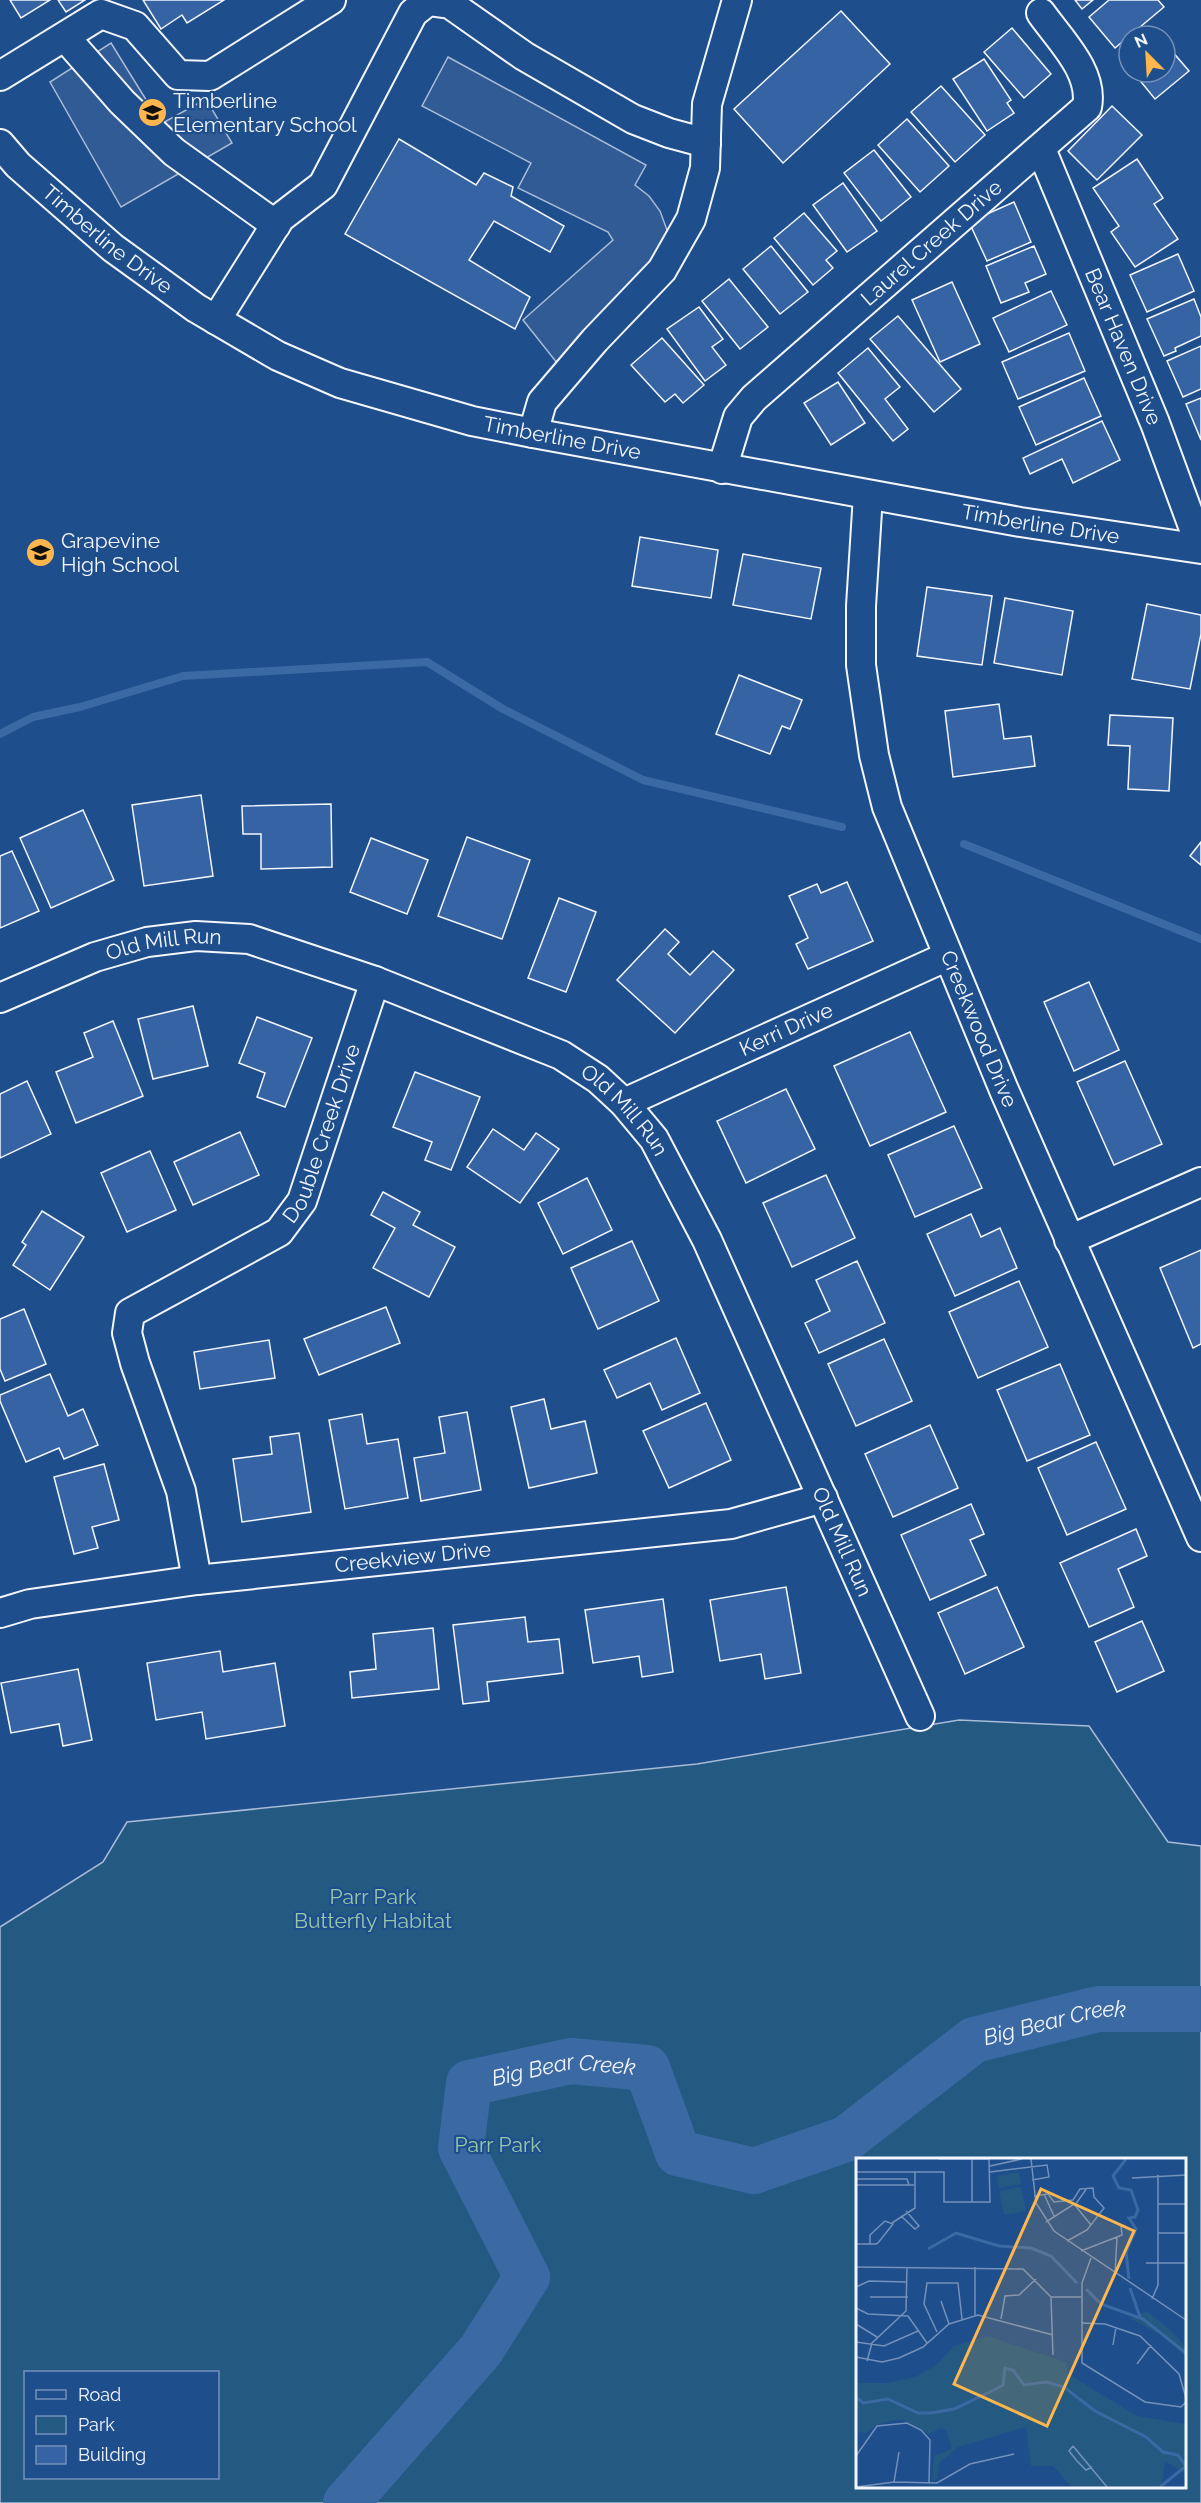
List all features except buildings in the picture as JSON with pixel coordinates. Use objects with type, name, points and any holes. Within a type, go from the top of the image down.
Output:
[{"type":"street","points":[[0,76],[101,14],[135,26],[178,75],[210,76],[331,0]]},
{"type":"street","points":[[533,433],[542,402],[595,340],[662,270],[691,219],[705,168],[707,104],[737,0]]},
{"type":"street","points":[[216,320],[280,218],[323,185],[413,13],[428,1],[451,2],[524,56],[633,119],[669,133],[706,143]]},
{"type":"street","name":"Laurel Creek Drive","points":[[722,469],[738,417],[754,398],[1087,107],[1089,96],[1081,69],[1041,13]]},
{"type":"street","points":[[65,37],[123,102],[174,152],[276,225]]},
{"type":"street","name":"Timberline Drive","points":[[0,144],[18,165],[113,248],[196,308],[278,356],[340,383],[472,421],[533,433],[1020,522],[1201,548]]},
{"type":"street","name":"Bear Haven Drive","points":[[1041,149],[1155,423],[1201,548]]},
{"type":"street","name":"Creekwood Drive","points":[[868,495],[861,606],[861,665],[874,755],[887,807],[1069,1240],[1201,1537]]},
{"type":"street","name":"Old Mill Run","points":[[0,998],[95,957],[147,942],[196,936],[249,939],[375,981],[561,1055],[598,1079],[624,1103],[654,1139],[707,1240],[920,1716]]},
{"type":"street","name":"Kerri Drive","points":[[624,1103],[948,956]]},
{"type":"street","name":"Double Creek Drive","points":[[197,1580],[181,1491],[135,1363],[127,1333],[130,1313],[279,1232],[302,1201],[375,981]]},
{"type":"street","points":[[1069,1240],[1201,1182]]},
{"type":"street","name":"Creekview Drive","points":[[0,1613],[30,1604],[197,1580],[731,1524],[823,1498]]},
{"type":"green space","name":"Parr Park","points":[[959,1720],[1089,1726],[1168,1842],[1201,1846],[1201,2503],[0,2503],[0,1927],[103,1862],[127,1822],[697,1764]]},
{"type":"shaded area","points":[[111,43],[161,124],[206,99],[232,143],[121,207],[50,82]]},
{"type":"shaded area","points":[[448,57],[646,165],[635,185],[649,196],[660,211],[667,230],[663,259],[557,363],[523,320],[613,240],[608,232],[518,188],[531,163],[422,106]]},
{"type":"waterway","points":[[0,734],[33,717],[80,707],[183,676],[427,662],[503,709],[643,780],[842,827]]},
{"type":"waterway","points":[[964,844],[1201,939]]},
{"type":"waterway","name":"Big Bear Creek","points":[[346,2503],[481,2350],[527,2277],[461,2148],[469,2083],[571,2061],[647,2068],[678,2153],[754,2171],[846,2139],[974,2040],[1098,2009],[1201,2009]]},
{"type":"place","name":"Timberline Elementary School","points":[[152,113]]},
{"type":"place","name":"Grapevine High School","points":[[40,553]]},
{"type":"park label","name":"Parr Park Butterfly Habitat","points":[[373,1909]]}]
